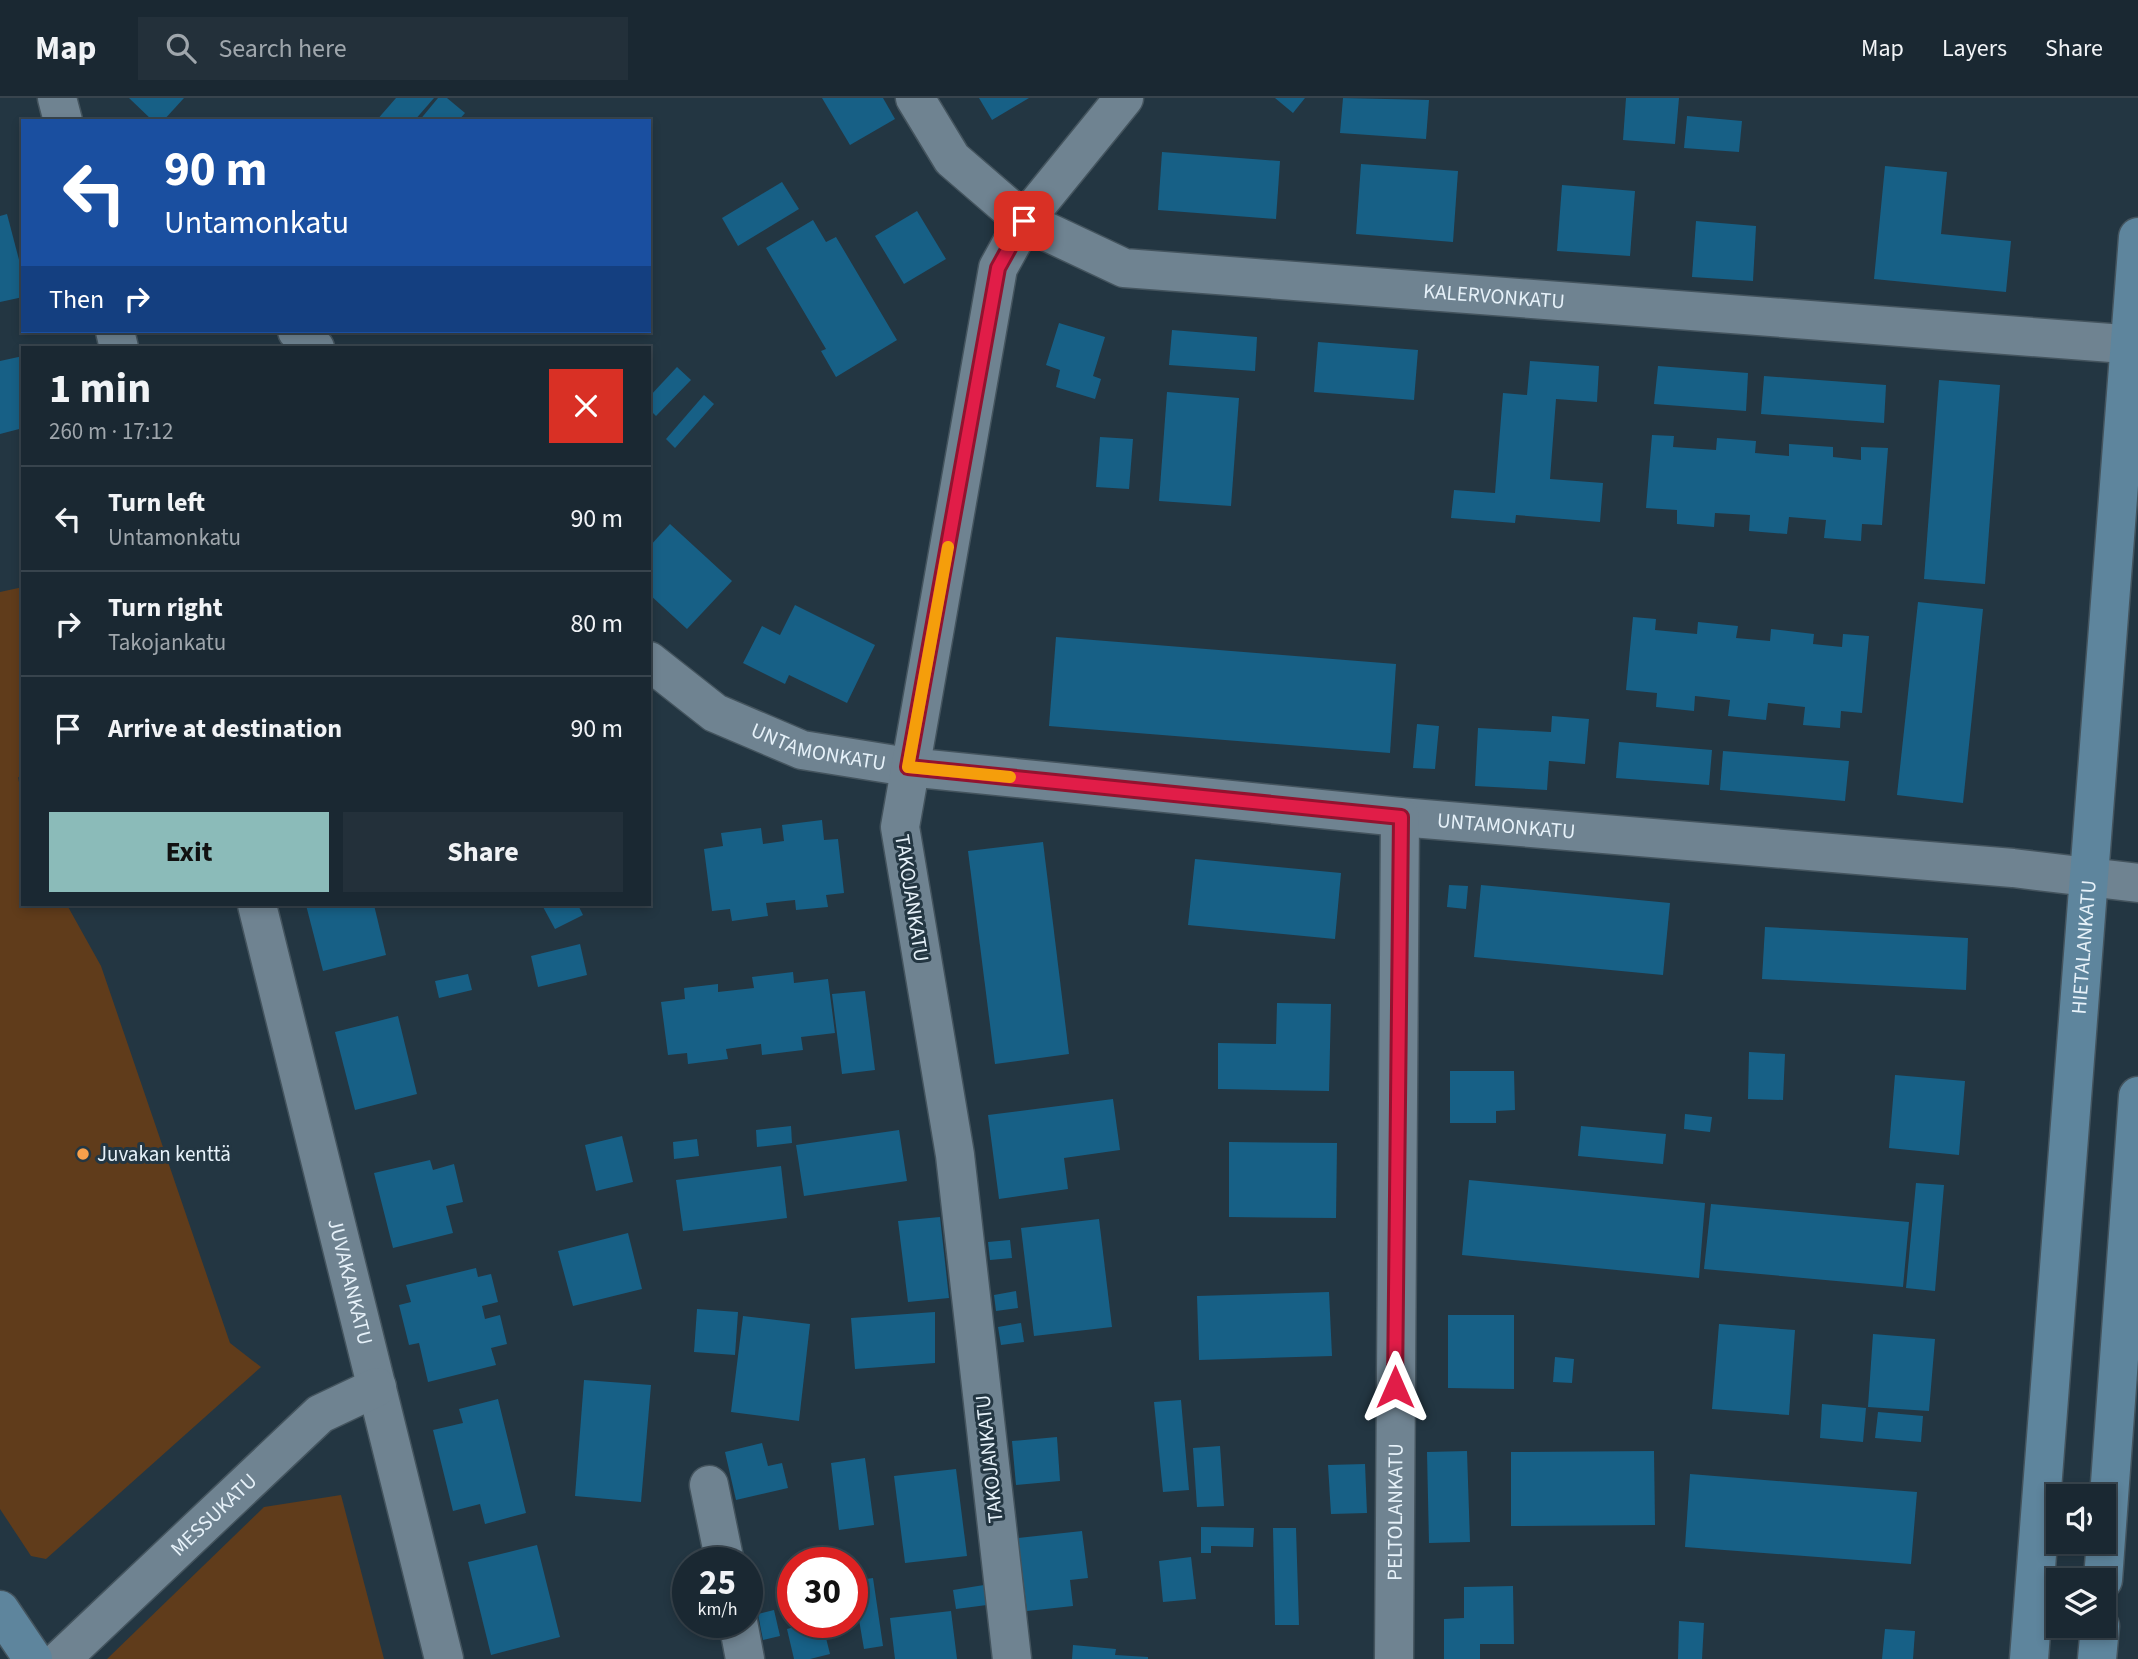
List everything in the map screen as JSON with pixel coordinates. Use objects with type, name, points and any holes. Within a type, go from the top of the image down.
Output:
[{"type":"main road","name":"HIETALANKATU","points":[[2029,1659],[2089,878],[2134,345],[2138,237]]},
{"type":"main road","points":[[2104,1568],[2138,1096]]},
{"type":"main road","points":[[0,1610],[33,1659]]},
{"type":"main road","points":[[2097,1659],[2099,1638]]},
{"type":"street","points":[[57,98],[62,119]]},
{"type":"street","name":"KALERVONKATU","points":[[915,98],[952,159],[1024,221],[1124,268],[2134,345]]},
{"type":"street","name":"TAKOJANKATU","points":[[1012,1659],[955,1155],[900,827],[908,767],[998,268],[1024,221],[1124,98]]},
{"type":"street","points":[[299,333],[313,346]]},
{"type":"street","name":"UNTAMONKATU","points":[[651,663],[715,713],[802,750],[908,767],[1401,817],[2013,868],[2138,883]]},
{"type":"street","name":"PELTOLANKATU","points":[[1394,1659],[1401,817]]},
{"type":"street","name":"JUVAKANKATU","points":[[257,906],[444,1659]]},
{"type":"street","name":"MESSUKATU","points":[[61,1659],[320,1414],[377,1387]]},
{"type":"street","points":[[709,1485],[722,1547]]},
{"type":"street","points":[[741,1638],[745,1659]]},
{"type":"shaded area","name":"Juvakan kenttä","points":[[21,587],[21,778],[18,777],[21,793],[21,906],[68,906],[101,966],[230,1343],[261,1367],[46,1559],[31,1556],[0,1509],[0,592]]},
{"type":"shaded area","points":[[341,1495],[384,1659],[107,1659],[264,1507]]},
{"type":"building","points":[[129,98],[184,98],[165,119],[151,119]]},
{"type":"building","points":[[396,98],[434,98],[416,119],[378,119]]},
{"type":"building","points":[[438,98],[447,98],[465,113],[460,119],[421,119]]},
{"type":"building","points":[[822,98],[883,98],[895,119],[850,145]]},
{"type":"building","points":[[979,98],[1029,98],[992,120]]},
{"type":"building","points":[[1275,98],[1305,98],[1293,113]]},
{"type":"building","points":[[1343,98],[1429,100],[1426,139],[1340,133]]},
{"type":"building","points":[[1626,98],[1679,98],[1675,144],[1623,140]]},
{"type":"building","points":[[1687,116],[1742,121],[1739,152],[1684,148]]},
{"type":"building","points":[[1162,152],[1280,161],[1276,219],[1158,210]]},
{"type":"building","points":[[1361,164],[1458,171],[1453,242],[1356,234]]},
{"type":"building","points":[[1885,166],[1947,172],[1941,234],[2011,241],[2006,292],[1874,279]]},
{"type":"building","points":[[782,182],[799,209],[738,246],[722,218]]},
{"type":"building","points":[[1562,185],[1635,191],[1630,256],[1557,251]]},
{"type":"building","points":[[917,211],[946,259],[904,284],[875,236]]},
{"type":"building","points":[[7,214],[21,267],[21,297],[0,302],[0,216]]},
{"type":"building","points":[[813,220],[826,242],[836,237],[897,340],[836,377],[821,351],[826,349],[766,248]]},
{"type":"building","points":[[1696,221],[1756,226],[1753,281],[1692,277]]},
{"type":"building","points":[[1059,323],[1105,337],[1093,376],[1101,379],[1095,399],[1056,387],[1060,370],[1046,365]]},
{"type":"building","points":[[1172,330],[1257,337],[1255,371],[1169,365]]},
{"type":"building","points":[[1318,342],[1418,350],[1414,400],[1314,392]]},
{"type":"building","points":[[21,356],[21,429],[0,434],[0,361]]},
{"type":"building","points":[[1530,361],[1599,366],[1597,402],[1556,399],[1550,479],[1603,483],[1600,522],[1516,515],[1515,523],[1451,518],[1454,490],[1495,493],[1503,393],[1527,395]]},
{"type":"building","points":[[1658,366],[1748,373],[1746,411],[1654,404]]},
{"type":"building","points":[[677,367],[691,380],[656,416],[651,411],[651,395]]},
{"type":"building","points":[[1764,376],[1886,385],[1884,423],[1761,414]]},
{"type":"building","points":[[1939,380],[2000,385],[1985,584],[1924,579]]},
{"type":"building","points":[[1167,392],[1239,398],[1231,506],[1159,501]]},
{"type":"building","points":[[704,395],[714,404],[675,448],[666,439]]},
{"type":"building","points":[[1652,435],[1674,436],[1673,447],[1716,450],[1717,438],[1756,441],[1755,453],[1789,456],[1789,444],[1833,447],[1833,457],[1861,460],[1861,447],[1888,448],[1882,525],[1862,524],[1861,541],[1824,538],[1826,520],[1789,517],[1787,534],[1749,531],[1750,515],[1715,513],[1714,527],[1677,524],[1677,510],[1646,508]]},
{"type":"building","points":[[1100,437],[1133,439],[1129,489],[1096,487]]},
{"type":"building","points":[[670,524],[732,581],[687,629],[651,596],[651,545]]},
{"type":"building","points":[[1918,602],[1983,609],[1963,803],[1897,795]]},
{"type":"building","points":[[795,605],[875,645],[847,703],[789,675],[785,684],[743,663],[762,626],[780,635]]},
{"type":"building","points":[[1633,617],[1656,619],[1655,630],[1697,634],[1698,622],[1738,626],[1736,638],[1770,641],[1771,629],[1814,634],[1813,644],[1842,647],[1843,634],[1869,636],[1862,713],[1841,711],[1840,728],[1803,725],[1805,707],[1768,703],[1766,720],[1728,716],[1730,700],[1695,696],[1694,711],[1656,707],[1657,693],[1626,690]]},
{"type":"building","points":[[1056,637],[1396,664],[1390,753],[1049,726]]},
{"type":"building","points":[[1552,716],[1589,719],[1585,764],[1549,761],[1547,790],[1475,786],[1478,728],[1551,732]]},
{"type":"building","points":[[1417,724],[1439,726],[1435,769],[1413,768]]},
{"type":"building","points":[[1619,742],[1712,750],[1709,785],[1616,778]]},
{"type":"building","points":[[1723,751],[1849,761],[1845,801],[1720,790]]},
{"type":"building","points":[[822,820],[824,840],[838,839],[844,893],[826,895],[828,907],[796,910],[795,900],[766,903],[768,916],[732,921],[730,909],[712,911],[704,849],[723,846],[721,833],[761,828],[763,844],[784,841],[782,825]]},
{"type":"building","points":[[1043,842],[1069,1054],[995,1064],[968,851]]},
{"type":"building","points":[[1195,859],[1341,873],[1335,939],[1188,925]]},
{"type":"building","points":[[1449,885],[1468,886],[1466,909],[1447,907]]},
{"type":"building","points":[[1481,885],[1670,903],[1663,975],[1474,957]]},
{"type":"building","points":[[306,906],[374,906],[386,955],[323,971]]},
{"type":"building","points":[[543,906],[578,906],[583,915],[555,929]]},
{"type":"building","points":[[1765,927],[1968,938],[1966,990],[1762,979]]},
{"type":"building","points":[[580,944],[587,975],[538,987],[531,956]]},
{"type":"building","points":[[793,972],[794,983],[828,979],[835,1033],[801,1037],[803,1050],[762,1055],[761,1044],[726,1049],[728,1059],[688,1064],[687,1053],[668,1055],[661,1002],[685,999],[684,988],[718,984],[718,992],[754,988],[752,977]]},
{"type":"building","points":[[468,974],[472,990],[439,998],[435,981]]},
{"type":"building","points":[[865,991],[875,1070],[842,1074],[832,994]]},
{"type":"building","points":[[1277,1003],[1331,1004],[1329,1091],[1218,1089],[1218,1043],[1276,1044]]},
{"type":"building","points":[[398,1016],[417,1094],[355,1110],[335,1032]]},
{"type":"building","points":[[1749,1052],[1785,1054],[1783,1100],[1748,1099]]},
{"type":"building","points":[[1450,1071],[1514,1071],[1515,1110],[1496,1111],[1496,1123],[1450,1123]]},
{"type":"building","points":[[1895,1075],[1965,1081],[1959,1155],[1889,1148]]},
{"type":"building","points":[[1113,1099],[1120,1150],[1064,1158],[1068,1189],[999,1199],[988,1115]]},
{"type":"building","points":[[1685,1114],[1712,1117],[1710,1132],[1684,1129]]},
{"type":"building","points":[[791,1126],[792,1143],[757,1147],[756,1130]]},
{"type":"building","points":[[1581,1126],[1666,1134],[1663,1164],[1578,1156]]},
{"type":"building","points":[[899,1130],[907,1181],[804,1196],[796,1145]]},
{"type":"building","points":[[622,1136],[633,1182],[596,1191],[585,1145]]},
{"type":"building","points":[[697,1139],[699,1156],[674,1159],[673,1142]]},
{"type":"building","points":[[1229,1142],[1337,1143],[1336,1218],[1229,1217]]},
{"type":"building","points":[[430,1160],[433,1170],[454,1164],[463,1202],[446,1206],[453,1233],[393,1248],[374,1173]]},
{"type":"building","points":[[781,1166],[787,1218],[683,1231],[676,1180]]},
{"type":"building","points":[[1469,1180],[1705,1203],[1699,1278],[1462,1255]]},
{"type":"building","points":[[1916,1183],[1944,1185],[1935,1291],[1906,1288]]},
{"type":"building","points":[[1711,1204],[1909,1222],[1903,1287],[1704,1269]]},
{"type":"building","points":[[940,1217],[949,1298],[908,1302],[898,1221]]},
{"type":"building","points":[[1099,1219],[1112,1327],[1034,1336],[1021,1228]]},
{"type":"building","points":[[628,1233],[642,1289],[573,1306],[558,1251]]},
{"type":"building","points":[[1010,1240],[1012,1258],[990,1260],[988,1242]]},
{"type":"building","points":[[476,1268],[478,1277],[491,1274],[498,1302],[482,1306],[485,1319],[500,1315],[507,1344],[491,1348],[496,1365],[428,1382],[419,1343],[409,1345],[399,1305],[411,1302],[406,1285]]},
{"type":"building","points":[[1016,1291],[1018,1308],[996,1311],[994,1295]]},
{"type":"building","points":[[1329,1292],[1332,1356],[1199,1360],[1197,1296]]},
{"type":"building","points":[[697,1309],[738,1312],[735,1355],[694,1352]]},
{"type":"building","points":[[935,1312],[935,1363],[855,1369],[851,1318]]},
{"type":"building","points":[[1448,1315],[1514,1315],[1514,1389],[1448,1388]]},
{"type":"building","points":[[743,1316],[810,1324],[799,1421],[731,1412]]},
{"type":"building","points":[[1021,1323],[1024,1342],[1001,1345],[998,1327]]},
{"type":"building","points":[[1719,1324],[1795,1330],[1789,1415],[1712,1409]]},
{"type":"building","points":[[1873,1334],[1935,1339],[1929,1411],[1868,1407]]},
{"type":"building","points":[[1555,1357],[1574,1359],[1572,1383],[1553,1382]]},
{"type":"building","points":[[584,1380],[651,1385],[641,1502],[575,1496]]},
{"type":"building","points":[[498,1399],[526,1513],[485,1524],[480,1504],[453,1511],[433,1430],[463,1423],[459,1409]]},
{"type":"building","points":[[1181,1400],[1189,1490],[1163,1492],[1154,1402]]},
{"type":"building","points":[[1822,1404],[1866,1408],[1863,1442],[1820,1438]]},
{"type":"building","points":[[1878,1412],[1923,1416],[1921,1442],[1875,1438]]},
{"type":"building","points":[[1057,1437],[1060,1481],[1016,1485],[1012,1441]]},
{"type":"building","points":[[762,1443],[768,1466],[782,1463],[788,1488],[736,1500],[725,1452]]},
{"type":"building","points":[[1220,1446],[1224,1506],[1197,1507],[1193,1448]]},
{"type":"building","points":[[1467,1451],[1470,1542],[1429,1543],[1427,1452]]},
{"type":"building","points":[[1654,1451],[1655,1525],[1511,1526],[1511,1452]]},
{"type":"building","points":[[865,1458],[874,1525],[839,1530],[831,1463]]},
{"type":"building","points":[[1365,1464],[1367,1513],[1331,1514],[1328,1465]]},
{"type":"building","points":[[956,1469],[967,1556],[905,1563],[894,1476]]},
{"type":"building","points":[[1690,1474],[1917,1492],[1911,1564],[1685,1547]]},
{"type":"building","points":[[1201,1527],[1254,1528],[1253,1547],[1211,1546],[1211,1553],[1201,1553]]},
{"type":"building","points":[[1273,1528],[1296,1528],[1299,1625],[1275,1625]]},
{"type":"building","points":[[1082,1531],[1088,1578],[1070,1580],[1073,1606],[1027,1611],[1018,1538]]},
{"type":"building","points":[[537,1545],[560,1637],[491,1655],[468,1562]]},
{"type":"building","points":[[1191,1557],[1196,1599],[1163,1602],[1159,1561]]},
{"type":"building","points":[[873,1578],[883,1646],[864,1649],[862,1638],[868,1638],[868,1579]]},
{"type":"building","points":[[984,1585],[987,1605],[956,1609],[953,1590]]},
{"type":"building","points":[[1513,1586],[1514,1644],[1480,1644],[1480,1659],[1444,1659],[1444,1619],[1464,1618],[1464,1587]]},
{"type":"building","points":[[774,1610],[777,1637],[763,1640],[763,1613]]},
{"type":"building","points":[[951,1611],[957,1659],[895,1659],[890,1618]]},
{"type":"building","points":[[1679,1621],[1704,1623],[1702,1659],[1678,1659]]},
{"type":"building","points":[[1885,1629],[1915,1631],[1913,1659],[1882,1659]]},
{"type":"building","points":[[789,1638],[826,1638],[830,1654],[810,1659],[794,1659]]},
{"type":"building","points":[[1073,1645],[1116,1649],[1115,1655],[1148,1659],[1072,1659]]},
{"type":"slow traffic","points":[[948,547],[908,767],[1010,777]]},
{"type":"place","name":"Juvakan kenttä","points":[[83,1154]]},
{"type":"route","points":[[1024,221],[998,268],[908,767],[1401,817],[1395,1387]]}]
